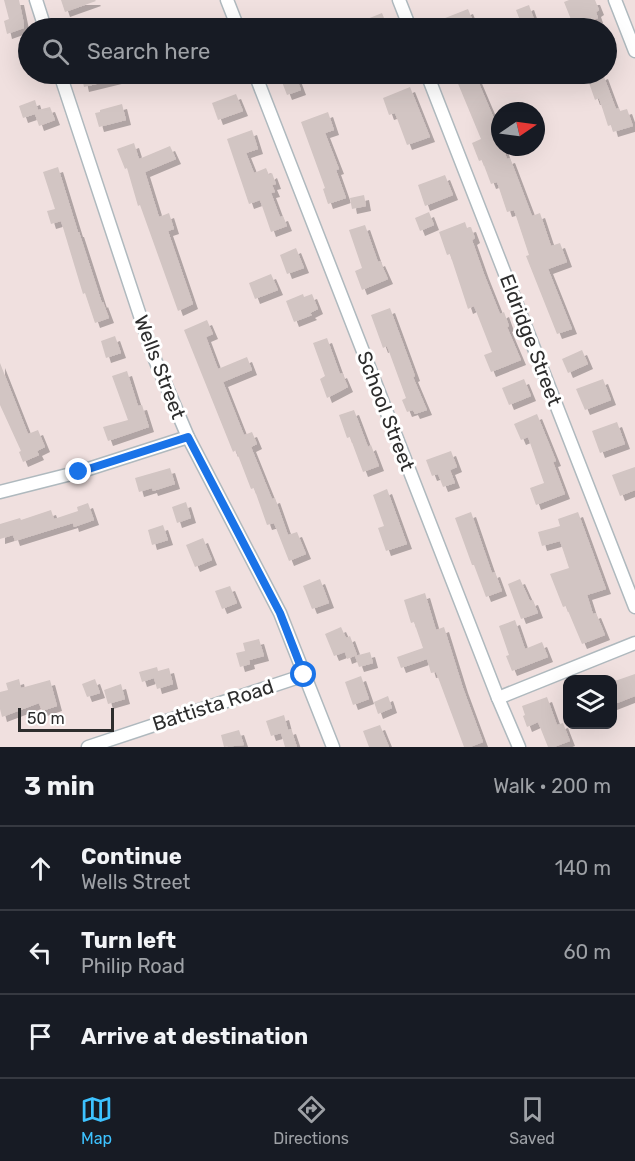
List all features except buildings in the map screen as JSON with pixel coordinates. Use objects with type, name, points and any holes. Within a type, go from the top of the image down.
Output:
[{"type":"street","points":[[36,0],[42,18]]},
{"type":"street","points":[[227,0],[234,18]]},
{"type":"street","points":[[399,0],[406,18]]},
{"type":"street","points":[[615,0],[635,51]]},
{"type":"street","name":"Wells Street","points":[[63,84],[153,355],[188,437],[280,613],[333,747]]},
{"type":"street","name":"School Street","points":[[259,84],[519,747]]},
{"type":"street","name":"Eldridge Street","points":[[431,84],[635,608]]},
{"type":"street","points":[[0,492],[79,472],[188,437]]},
{"type":"street","points":[[498,698],[635,643]]},
{"type":"street","name":"Battista Road","points":[[88,747],[304,675]]},
{"type":"route","points":[[79,472],[188,437],[280,613],[304,675]]}]
